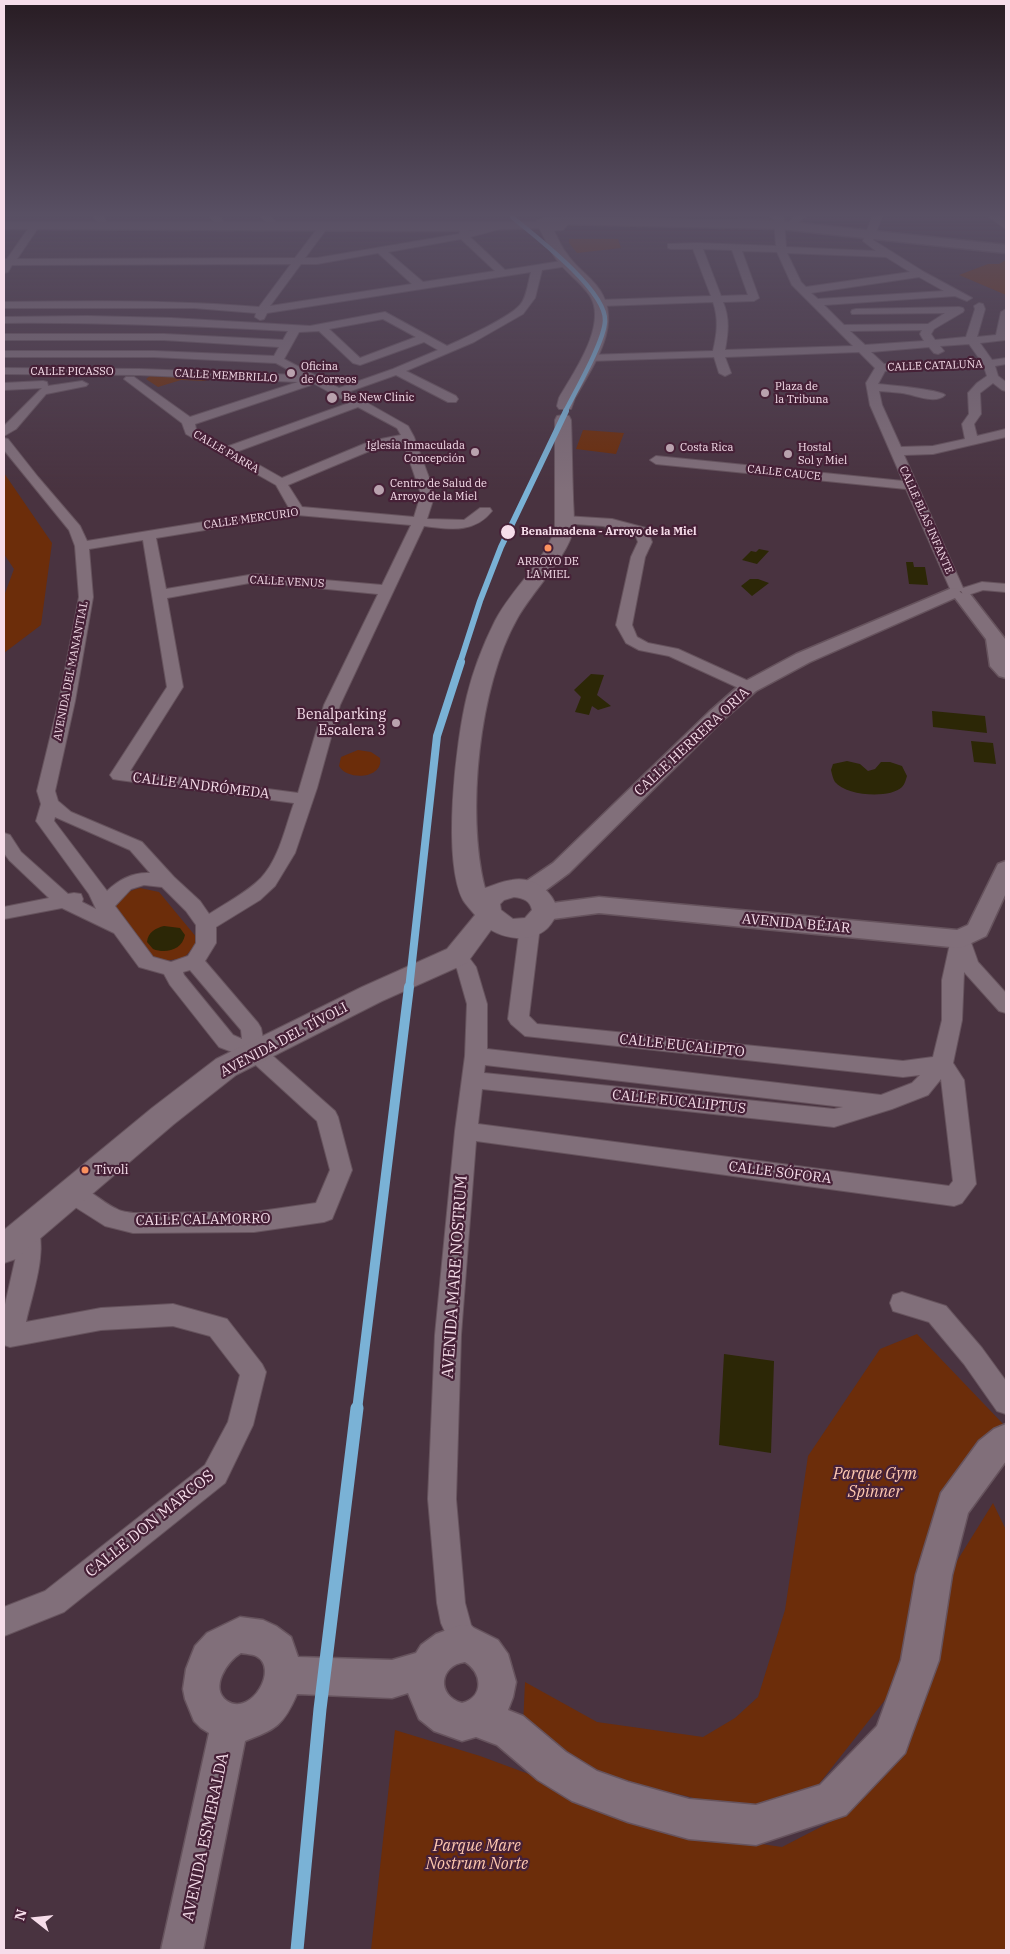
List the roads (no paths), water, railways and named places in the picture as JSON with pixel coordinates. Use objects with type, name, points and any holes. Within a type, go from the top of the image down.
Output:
[{"type":"main road","points":[[518,912],[475,898],[467,866],[465,814],[468,756],[478,696],[490,657],[506,620],[524,591],[558,547],[564,529],[556,412],[588,358],[601,331],[601,308]]},
{"type":"main road","points":[[467,866],[486,875],[505,890],[490,899],[487,905],[518,912]]},
{"type":"main road","name":"AVENIDA DEL TÍVOLI","points":[[4,1249],[163,1116],[226,1067],[372,994],[452,958],[483,941],[518,912]]},
{"type":"street","points":[[238,308],[263,310],[275,308]]},
{"type":"street","points":[[338,392],[397,372],[470,340],[525,308]]},
{"type":"street","points":[[720,308],[723,333],[718,354],[725,373]]},
{"type":"street","points":[[822,308],[881,368],[872,383],[873,387],[913,391],[916,394],[940,395]]},
{"type":"street","points":[[827,313],[959,310],[968,308]]},
{"type":"street","points":[[970,339],[981,308]]},
{"type":"street","points":[[588,358],[862,349],[1001,338],[990,308]]},
{"type":"street","points":[[254,324],[263,310]]},
{"type":"street","points":[[948,364],[925,334],[930,327],[959,310]]},
{"type":"street","points":[[4,320],[87,318],[254,324],[295,328],[321,327],[385,315],[447,350]]},
{"type":"street","points":[[4,432],[12,426],[42,392],[48,389],[135,376],[154,354],[176,321]]},
{"type":"street","points":[[321,327],[357,361],[424,338]]},
{"type":"street","points":[[842,328],[930,327]]},
{"type":"street","points":[[278,360],[295,328]]},
{"type":"street","points":[[4,337],[164,337],[286,344]]},
{"type":"street","points":[[970,339],[989,364],[993,377],[1006,388]]},
{"type":"street","points":[[4,354],[154,354],[278,360],[402,426],[408,437],[428,494],[420,521],[332,705],[308,788],[286,853],[268,882],[253,895],[206,924]]},
{"type":"street","name":"CALLE CATALUÑA","points":[[881,368],[948,364],[989,364],[1006,361]]},
{"type":"street","name":"CALLE PICASSO","points":[[4,372],[135,376]]},
{"type":"street","points":[[397,372],[452,399]]},
{"type":"street","name":"CALLE MEMBRILLO","points":[[135,376],[314,380]]},
{"type":"street","name":"CALLE PARRA","points":[[135,376],[188,422],[190,431],[280,483]]},
{"type":"street","points":[[972,440],[968,424],[975,414],[974,392],[981,384],[993,377]]},
{"type":"street","points":[[188,422],[314,380]]},
{"type":"street","points":[[4,386],[82,384]]},
{"type":"street","name":"CALLE BLAS INFANTE","points":[[873,387],[876,405],[960,592]]},
{"type":"street","points":[[226,451],[359,403]]},
{"type":"street","points":[[896,451],[933,450],[1006,433]]},
{"type":"street","points":[[297,511],[280,483],[375,444],[408,437]]},
{"type":"street","name":"AVENIDA DEL MANANTIAL","points":[[4,442],[33,480],[75,529],[82,546],[86,597],[67,701],[46,791],[50,804],[45,821],[146,962],[171,969]]},
{"type":"street","name":"CALLE CAUCE","points":[[656,460],[912,486]]},
{"type":"street","name":"CALLE MERCURIO","points":[[82,546],[297,511],[453,525],[468,524],[485,512]]},
{"type":"street","points":[[564,520],[592,520],[622,524],[641,531],[645,542],[638,557],[624,625],[631,640],[644,647],[673,652],[749,688]]},
{"type":"street","name":"CALLE ANDRÓMEDA","points":[[149,535],[175,687],[119,775],[303,799]]},
{"type":"street","name":"CALLE VENUS","points":[[158,595],[255,578],[387,590]]},
{"type":"street","points":[[1006,588],[982,586],[960,592],[995,639],[1000,666],[1006,672]]},
{"type":"street","name":"CALLE HERRERA ORIA","points":[[518,912],[709,723],[749,688],[803,658],[960,592]]},
{"type":"street","points":[[50,804],[65,816],[136,846],[192,906],[206,924],[206,943],[195,961],[171,969],[177,980],[226,1041],[255,1052]]},
{"type":"street","points":[[4,839],[16,856],[64,901],[120,928]]},
{"type":"street","points":[[951,938],[977,930],[1006,869]]},
{"type":"street","points":[[4,913],[64,901],[101,899],[124,885],[144,879],[167,881]]},
{"type":"street","name":"AVENIDA BÉJAR","points":[[518,912],[599,905],[951,938]]},
{"type":"street","name":"CALLE EUCALIPTO","points":[[518,912],[518,1019],[532,1030],[902,1069],[942,1064]]},
{"type":"street","points":[[474,1068],[544,1064],[884,1103],[920,1089],[942,1064],[952,1020],[951,938]]},
{"type":"street","points":[[951,938],[969,965],[1006,1006]]},
{"type":"street","name":"AVENIDA MARE NOSTRUM","points":[[452,958],[466,967],[478,1004],[474,1068],[466,1132],[448,1335],[442,1499],[451,1603],[461,1635],[468,1643]]},
{"type":"street","points":[[195,961],[200,970],[251,1028],[255,1052]]},
{"type":"street","name":"CALLE CALAMORRO","points":[[72,1193],[114,1219],[133,1223],[254,1222],[324,1212],[341,1170],[327,1117],[255,1052]]},
{"type":"street","points":[[538,1086],[532,1075],[544,1064]]},
{"type":"street","name":"CALLE SÓFORA","points":[[466,1132],[954,1196],[965,1184],[953,1080],[942,1064]]},
{"type":"street","name":"CALLE EUCALIPTUS","points":[[474,1068],[538,1086],[834,1118],[884,1103]]},
{"type":"street","points":[[785,1092],[797,1103],[787,1113]]},
{"type":"street","name":"CALLE DON MARCOS","points":[[4,1621],[54,1602],[215,1474],[240,1425],[253,1372],[218,1327],[173,1315],[101,1319],[7,1342],[30,1247],[28,1230]]},
{"type":"street","points":[[902,1303],[937,1314],[973,1356],[1006,1402]]},
{"type":"street","points":[[494,1714],[552,1766],[586,1787],[628,1802],[689,1819],[756,1825],[832,1801],[891,1739],[920,1660],[934,1575],[953,1505],[991,1452],[1006,1440]]},
{"type":"street","name":"AVENIDA MARE NOSTRUM","points":[[430,1673],[451,1603]]},
{"type":"street","points":[[254,1634],[266,1639],[277,1648],[283,1661],[284,1676],[282,1689],[276,1701],[256,1719],[243,1723],[230,1723],[218,1718],[208,1708],[202,1694],[202,1679],[206,1664],[214,1650],[226,1641],[240,1635],[254,1634]]},
{"type":"street","points":[[468,1643],[480,1648],[492,1661],[498,1680],[494,1714],[464,1721],[452,1720],[441,1715],[432,1706],[430,1673],[444,1648],[468,1643]]},
{"type":"street","points":[[284,1676],[392,1679],[430,1673]]},
{"type":"street","name":"AVENIDA ESMERALDA","points":[[182,1950],[230,1723]]},
{"type":"place","name":"Oficina de Correos","points":[[291,373]]},
{"type":"place","name":"Plaza de la Tribuna","points":[[765,393]]},
{"type":"place","name":"Be New Clinic","points":[[332,398]]},
{"type":"place","name":"Costa Rica","points":[[670,448]]},
{"type":"place","name":"Iglesia Inmaculada Concepción","points":[[475,452]]},
{"type":"place","name":"Hostal Sol y Miel","points":[[788,454]]},
{"type":"place","name":"Centro de Salud de Arroyo de la Miel","points":[[379,490]]},
{"type":"place","name":"Benalmadena - Arroyo de la Miel","points":[[508,532]]},
{"type":"place","name":"ARROYO DE LA MIEL","points":[[548,548]]},
{"type":"place","name":"Benalparking Escalera 3","points":[[396,723]]},
{"type":"place","name":"Tivoli","points":[[85,1170]]},
{"type":"park label","name":"Parque Gym Spinner","points":[[875,1483]]},
{"type":"park label","name":"Parque Mare Nostrum Norte","points":[[477,1855]]}]
